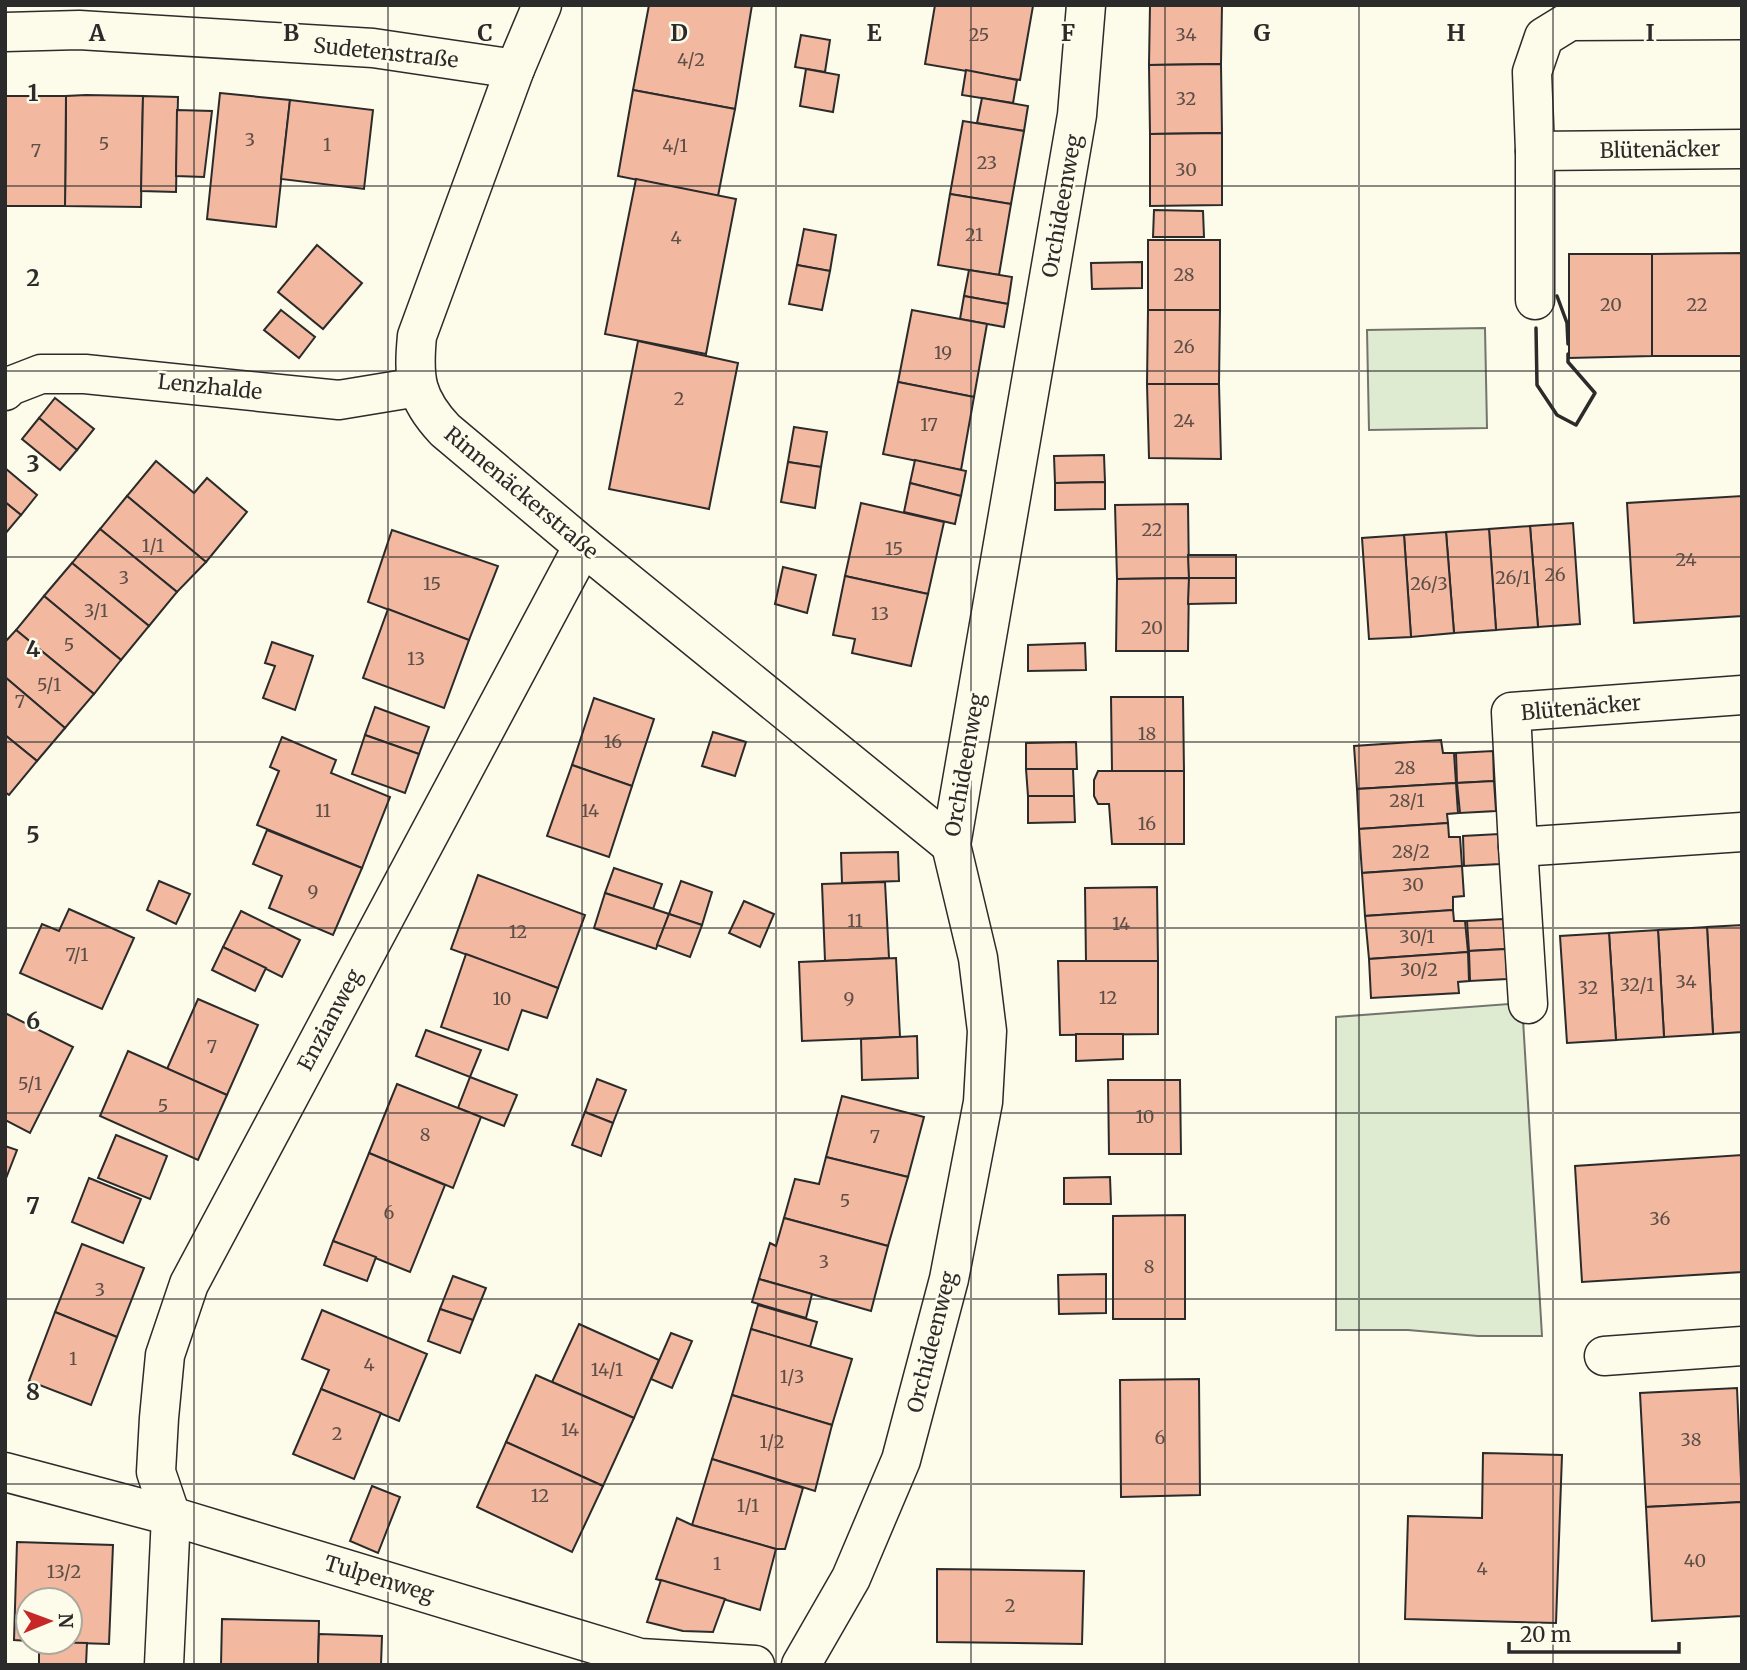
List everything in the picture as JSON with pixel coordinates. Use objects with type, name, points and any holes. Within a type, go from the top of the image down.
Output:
[{"type":"street","name":"Rinnenäckerstraße","points":[[542,5],[515,69],[417,336],[414,368],[428,412],[445,430],[583,546],[951,845]]},
{"type":"street","name":"Orchideenweg","points":[[801,1665],[851,1578],[901,1460],[949,1279],[983,1101],[987,1031],[978,958],[951,845],[1077,115],[1086,5]]},
{"type":"street","points":[[1535,300],[1532,72],[1544,37],[1570,21],[1742,20]]},
{"type":"street","name":"Sudetenstraße","points":[[5,32],[79,30],[373,48],[515,69]]},
{"type":"street","name":"Blütenäcker","points":[[1535,151],[1742,149]]},
{"type":"street","name":"Lenzhalde","points":[[5,391],[10,386],[41,373],[85,374],[339,400],[418,387]]},
{"type":"street","name":"Enzianweg","points":[[172,1516],[156,1472],[159,1418],[165,1355],[189,1284],[583,546]]},
{"type":"street","name":"Blütenäcker","points":[[1528,1004],[1511,712],[1742,695]]},
{"type":"street","points":[[1518,846],[1742,832]]},
{"type":"street","points":[[1604,1356],[1742,1346]]},
{"type":"street","name":"Tulpenweg","points":[[5,1472],[172,1516],[640,1658],[755,1665]]},
{"type":"street","points":[[164,1665],[172,1516]]},
{"type":"green space","points":[[1485,328],[1487,428],[1369,430],[1367,330]]},
{"type":"green space","points":[[1522,1003],[1542,1336],[1336,1330],[1336,1017]]},
{"type":"building","points":[[649,5],[752,5],[735,109],[633,90]]},
{"type":"building","points":[[935,5],[1033,6],[1020,80],[925,64]]},
{"type":"building","points":[[1150,5],[1222,5],[1221,64],[1149,65]]},
{"type":"building","points":[[801,35],[830,40],[825,72],[795,67]]},
{"type":"building","points":[[1221,64],[1222,133],[1150,134],[1149,65]]},
{"type":"building","points":[[806,69],[839,75],[833,112],[800,106]]},
{"type":"building","points":[[966,70],[1017,80],[1013,103],[962,95]]},
{"type":"building","points":[[633,90],[735,109],[718,196],[618,176]]},
{"type":"building","points":[[220,93],[290,100],[276,227],[207,219]]},
{"type":"building","points":[[5,96],[66,96],[65,206],[5,206]]},
{"type":"building","points":[[66,96],[143,96],[141,207],[65,206]]},
{"type":"building","points":[[143,96],[178,97],[176,192],[141,191]]},
{"type":"building","points":[[982,98],[1028,106],[1024,131],[977,123]]},
{"type":"building","points":[[290,100],[373,110],[364,189],[281,179]]},
{"type":"building","points":[[177,110],[212,111],[204,177],[176,176]]},
{"type":"building","points":[[963,121],[1024,131],[1011,204],[950,194]]},
{"type":"building","points":[[1222,133],[1222,205],[1150,206],[1150,134]]},
{"type":"building","points":[[636,179],[736,199],[706,354],[605,334]]},
{"type":"building","points":[[950,194],[1011,204],[999,275],[938,265]]},
{"type":"building","points":[[1154,210],[1203,211],[1204,237],[1153,237]]},
{"type":"building","points":[[804,229],[836,235],[830,271],[797,265]]},
{"type":"building","points":[[1148,240],[1220,240],[1220,310],[1148,310]]},
{"type":"building","points":[[317,245],[362,283],[323,329],[278,292]]},
{"type":"building","points":[[1742,253],[1742,356],[1652,356],[1652,254]]},
{"type":"building","points":[[1569,254],[1652,254],[1652,356],[1569,358]]},
{"type":"building","points":[[1142,262],[1142,288],[1092,289],[1091,263]]},
{"type":"building","points":[[797,265],[830,271],[822,310],[789,304]]},
{"type":"building","points":[[969,270],[1012,277],[1008,304],[964,296]]},
{"type":"building","points":[[964,296],[1008,304],[1004,327],[960,319]]},
{"type":"building","points":[[281,310],[315,337],[299,358],[264,330]]},
{"type":"building","points":[[912,310],[987,324],[974,397],[898,382]]},
{"type":"building","points":[[1148,310],[1220,310],[1219,384],[1147,384]]},
{"type":"building","points":[[638,341],[738,363],[709,509],[609,489]]},
{"type":"building","points":[[898,382],[974,397],[961,470],[883,454]]},
{"type":"building","points":[[1147,384],[1219,384],[1221,459],[1149,458]]},
{"type":"building","points":[[55,398],[94,429],[77,450],[39,418]]},
{"type":"building","points":[[39,418],[77,450],[60,470],[22,439]]},
{"type":"building","points":[[794,427],[827,432],[821,467],[788,462]]},
{"type":"building","points":[[1104,455],[1105,482],[1055,483],[1054,456]]},
{"type":"building","points":[[915,460],[966,471],[961,496],[910,483]]},
{"type":"building","points":[[156,461],[194,493],[207,478],[247,512],[206,562],[127,496]]},
{"type":"building","points":[[788,462],[821,467],[815,508],[781,502]]},
{"type":"building","points":[[5,468],[37,495],[21,515],[5,502]]},
{"type":"building","points":[[1105,482],[1105,509],[1055,510],[1055,483]]},
{"type":"building","points":[[910,483],[961,496],[955,524],[904,512]]},
{"type":"building","points":[[127,496],[206,562],[177,592],[100,529]]},
{"type":"building","points":[[1742,496],[1742,616],[1634,623],[1627,503]]},
{"type":"building","points":[[5,502],[21,515],[5,534]]},
{"type":"building","points":[[861,503],[944,522],[928,594],[845,576]]},
{"type":"building","points":[[1188,504],[1189,578],[1117,579],[1115,505]]},
{"type":"building","points":[[1573,523],[1580,624],[1538,627],[1530,526]]},
{"type":"building","points":[[1530,526],[1538,627],[1496,630],[1489,529]]},
{"type":"building","points":[[100,529],[177,592],[149,626],[72,563]]},
{"type":"building","points":[[1489,529],[1496,630],[1454,633],[1446,532]]},
{"type":"building","points":[[392,530],[498,566],[469,640],[368,602]]},
{"type":"building","points":[[1446,532],[1454,633],[1411,637],[1404,535]]},
{"type":"building","points":[[1404,535],[1411,637],[1369,639],[1362,538]]},
{"type":"building","points":[[1188,555],[1236,555],[1236,578],[1189,578]]},
{"type":"building","points":[[72,563],[149,626],[121,660],[44,596]]},
{"type":"building","points":[[783,567],[816,575],[807,613],[775,604]]},
{"type":"building","points":[[845,576],[928,594],[911,666],[852,653],[855,639],[833,635]]},
{"type":"building","points":[[1189,578],[1188,651],[1116,651],[1117,579]]},
{"type":"building","points":[[1189,578],[1236,578],[1236,603],[1188,604]]},
{"type":"building","points":[[44,596],[121,660],[94,694],[16,630]]},
{"type":"building","points":[[388,609],[469,640],[444,708],[363,678]]},
{"type":"building","points":[[16,630],[94,694],[65,728],[5,677],[5,642]]},
{"type":"building","points":[[272,642],[313,656],[295,710],[263,698],[275,666],[265,663]]},
{"type":"building","points":[[1085,643],[1086,670],[1028,671],[1028,645]]},
{"type":"building","points":[[5,677],[65,728],[37,761],[5,735]]},
{"type":"building","points":[[1111,697],[1183,697],[1184,771],[1112,771]]},
{"type":"building","points":[[594,698],[654,719],[632,786],[572,765]]},
{"type":"building","points":[[375,707],[429,727],[419,754],[365,735]]},
{"type":"building","points":[[713,732],[746,742],[735,776],[702,766]]},
{"type":"building","points":[[5,735],[37,761],[9,795],[5,792]]},
{"type":"building","points":[[365,735],[419,754],[405,793],[352,774]]},
{"type":"building","points":[[282,737],[336,760],[331,773],[390,797],[362,868],[257,825],[279,771],[270,767]]},
{"type":"building","points":[[1441,740],[1443,753],[1454,753],[1456,783],[1357,789],[1354,746]]},
{"type":"building","points":[[1076,742],[1077,769],[1026,769],[1026,743]]},
{"type":"building","points":[[1493,751],[1494,781],[1457,783],[1456,753]]},
{"type":"building","points":[[572,765],[632,786],[609,857],[547,836]]},
{"type":"building","points":[[1026,769],[1073,769],[1074,796],[1028,796]]},
{"type":"building","points":[[1098,771],[1184,771],[1184,844],[1112,844],[1109,804],[1098,804],[1094,796],[1094,780]]},
{"type":"building","points":[[1494,781],[1496,811],[1460,813],[1457,783]]},
{"type":"building","points":[[1456,783],[1458,813],[1447,814],[1448,823],[1359,829],[1357,789]]},
{"type":"building","points":[[1028,796],[1074,796],[1075,822],[1028,823]]},
{"type":"building","points":[[1448,823],[1449,837],[1460,837],[1462,866],[1362,873],[1359,829]]},
{"type":"building","points":[[267,830],[362,868],[333,935],[269,908],[282,876],[253,864]]},
{"type":"building","points":[[1499,834],[1500,864],[1464,866],[1463,836]]},
{"type":"building","points":[[898,852],[899,881],[842,883],[841,853]]},
{"type":"building","points":[[1462,866],[1464,896],[1453,897],[1453,910],[1365,916],[1362,873]]},
{"type":"building","points":[[614,868],[662,884],[653,909],[605,893]]},
{"type":"building","points":[[478,875],[585,915],[558,988],[451,949]]},
{"type":"building","points":[[159,881],[190,894],[176,924],[147,910]]},
{"type":"building","points":[[681,881],[712,892],[702,925],[669,914]]},
{"type":"building","points":[[885,882],[889,958],[825,961],[822,884]]},
{"type":"building","points":[[1157,887],[1158,961],[1086,962],[1085,888]]},
{"type":"building","points":[[605,893],[669,914],[656,949],[594,928]]},
{"type":"building","points":[[744,901],[774,914],[760,947],[729,933]]},
{"type":"building","points":[[69,909],[134,938],[102,1009],[20,973],[42,924],[59,931]]},
{"type":"building","points":[[1453,910],[1454,921],[1465,921],[1468,952],[1369,959],[1365,916]]},
{"type":"building","points":[[241,911],[300,940],[282,977],[223,947]]},
{"type":"building","points":[[669,914],[702,925],[690,957],[657,945]]},
{"type":"building","points":[[1503,919],[1506,949],[1469,951],[1467,921]]},
{"type":"building","points":[[1742,925],[1742,1032],[1713,1034],[1707,927]]},
{"type":"building","points":[[1707,927],[1713,1034],[1664,1037],[1658,930]]},
{"type":"building","points":[[1658,930],[1664,1037],[1616,1040],[1609,933]]},
{"type":"building","points":[[1609,933],[1616,1040],[1567,1043],[1560,936]]},
{"type":"building","points":[[223,947],[266,968],[255,991],[212,970]]},
{"type":"building","points":[[1506,949],[1507,979],[1470,981],[1469,951]]},
{"type":"building","points":[[1468,952],[1469,981],[1458,982],[1459,993],[1371,998],[1369,959]]},
{"type":"building","points":[[466,954],[558,988],[547,1018],[522,1010],[508,1050],[441,1027]]},
{"type":"building","points":[[896,958],[900,1037],[802,1041],[799,962]]},
{"type":"building","points":[[1058,961],[1158,961],[1158,1034],[1060,1035]]},
{"type":"building","points":[[198,999],[258,1025],[227,1095],[167,1069]]},
{"type":"building","points":[[5,1013],[73,1047],[30,1133],[5,1120]]},
{"type":"building","points":[[426,1030],[481,1050],[470,1077],[416,1056]]},
{"type":"building","points":[[1076,1034],[1123,1034],[1123,1059],[1076,1061]]},
{"type":"building","points":[[917,1036],[918,1078],[862,1080],[861,1039]]},
{"type":"building","points":[[128,1051],[227,1095],[198,1160],[100,1116]]},
{"type":"building","points":[[470,1077],[517,1095],[504,1126],[458,1108]]},
{"type":"building","points":[[597,1079],[626,1090],[613,1123],[585,1112]]},
{"type":"building","points":[[1108,1080],[1180,1080],[1181,1154],[1109,1154]]},
{"type":"building","points":[[397,1084],[481,1117],[453,1188],[369,1153]]},
{"type":"building","points":[[842,1096],[924,1117],[908,1177],[826,1157]]},
{"type":"building","points":[[585,1112],[613,1123],[601,1156],[572,1145]]},
{"type":"building","points":[[116,1135],[167,1156],[150,1199],[98,1178]]},
{"type":"building","points":[[5,1146],[17,1150],[5,1181]]},
{"type":"building","points":[[369,1153],[445,1185],[410,1272],[333,1241]]},
{"type":"building","points":[[1742,1155],[1742,1272],[1582,1282],[1575,1166]]},
{"type":"building","points":[[826,1157],[908,1177],[888,1246],[784,1218],[795,1179],[819,1184]]},
{"type":"building","points":[[1110,1177],[1111,1204],[1064,1204],[1064,1178]]},
{"type":"building","points":[[89,1178],[141,1199],[123,1243],[72,1222]]},
{"type":"building","points":[[1185,1215],[1185,1319],[1113,1319],[1113,1216]]},
{"type":"building","points":[[784,1218],[888,1246],[871,1311],[759,1279],[770,1243],[776,1246]]},
{"type":"building","points":[[333,1241],[376,1257],[367,1281],[324,1265]]},
{"type":"building","points":[[82,1244],[144,1268],[117,1337],[55,1312]]},
{"type":"building","points":[[1106,1274],[1106,1313],[1059,1314],[1058,1275]]},
{"type":"building","points":[[453,1276],[486,1288],[473,1320],[440,1309]]},
{"type":"building","points":[[759,1279],[812,1294],[806,1318],[752,1302]]},
{"type":"building","points":[[758,1305],[817,1322],[810,1347],[751,1329]]},
{"type":"building","points":[[440,1309],[473,1320],[460,1353],[428,1341]]},
{"type":"building","points":[[322,1310],[427,1354],[399,1421],[321,1389],[329,1370],[302,1359]]},
{"type":"building","points":[[55,1312],[117,1337],[91,1405],[29,1381]]},
{"type":"building","points":[[579,1324],[659,1360],[634,1418],[552,1382]]},
{"type":"building","points":[[751,1329],[852,1359],[832,1425],[732,1395]]},
{"type":"building","points":[[671,1333],[692,1341],[672,1388],[651,1379]]},
{"type":"building","points":[[536,1375],[634,1418],[603,1486],[506,1442]]},
{"type":"building","points":[[1199,1379],[1200,1495],[1121,1497],[1120,1380]]},
{"type":"building","points":[[1737,1388],[1742,1502],[1646,1507],[1640,1393]]},
{"type":"building","points":[[321,1389],[381,1413],[354,1479],[293,1454]]},
{"type":"building","points":[[732,1395],[832,1425],[815,1491],[712,1459]]},
{"type":"building","points":[[506,1442],[603,1486],[572,1552],[477,1507]]},
{"type":"building","points":[[1483,1453],[1562,1455],[1556,1623],[1405,1619],[1408,1516],[1482,1518]]},
{"type":"building","points":[[712,1459],[803,1488],[785,1549],[776,1549],[692,1525]]},
{"type":"building","points":[[372,1486],[400,1497],[378,1553],[350,1541]]},
{"type":"building","points":[[1742,1502],[1742,1616],[1652,1621],[1646,1507]]},
{"type":"building","points":[[677,1518],[692,1525],[776,1549],[760,1610],[656,1579]]},
{"type":"building","points":[[17,1542],[113,1545],[109,1644],[84,1643],[84,1586],[16,1586]]},
{"type":"building","points":[[937,1569],[1084,1571],[1082,1644],[937,1642]]},
{"type":"building","points":[[661,1580],[725,1599],[713,1632],[683,1631],[647,1622]]},
{"type":"building","points":[[222,1619],[319,1621],[318,1665],[221,1665]]},
{"type":"building","points":[[319,1634],[382,1636],[381,1665],[318,1665]]},
{"type":"building","points":[[84,1643],[87,1643],[86,1665],[39,1665],[39,1656],[84,1656]]},
{"type":"wall","points":[[1557,296],[1567,323],[1568,344]]},
{"type":"wall","points":[[1536,328],[1537,385],[1557,415],[1576,425],[1595,393],[1568,362],[1568,354]]}]
